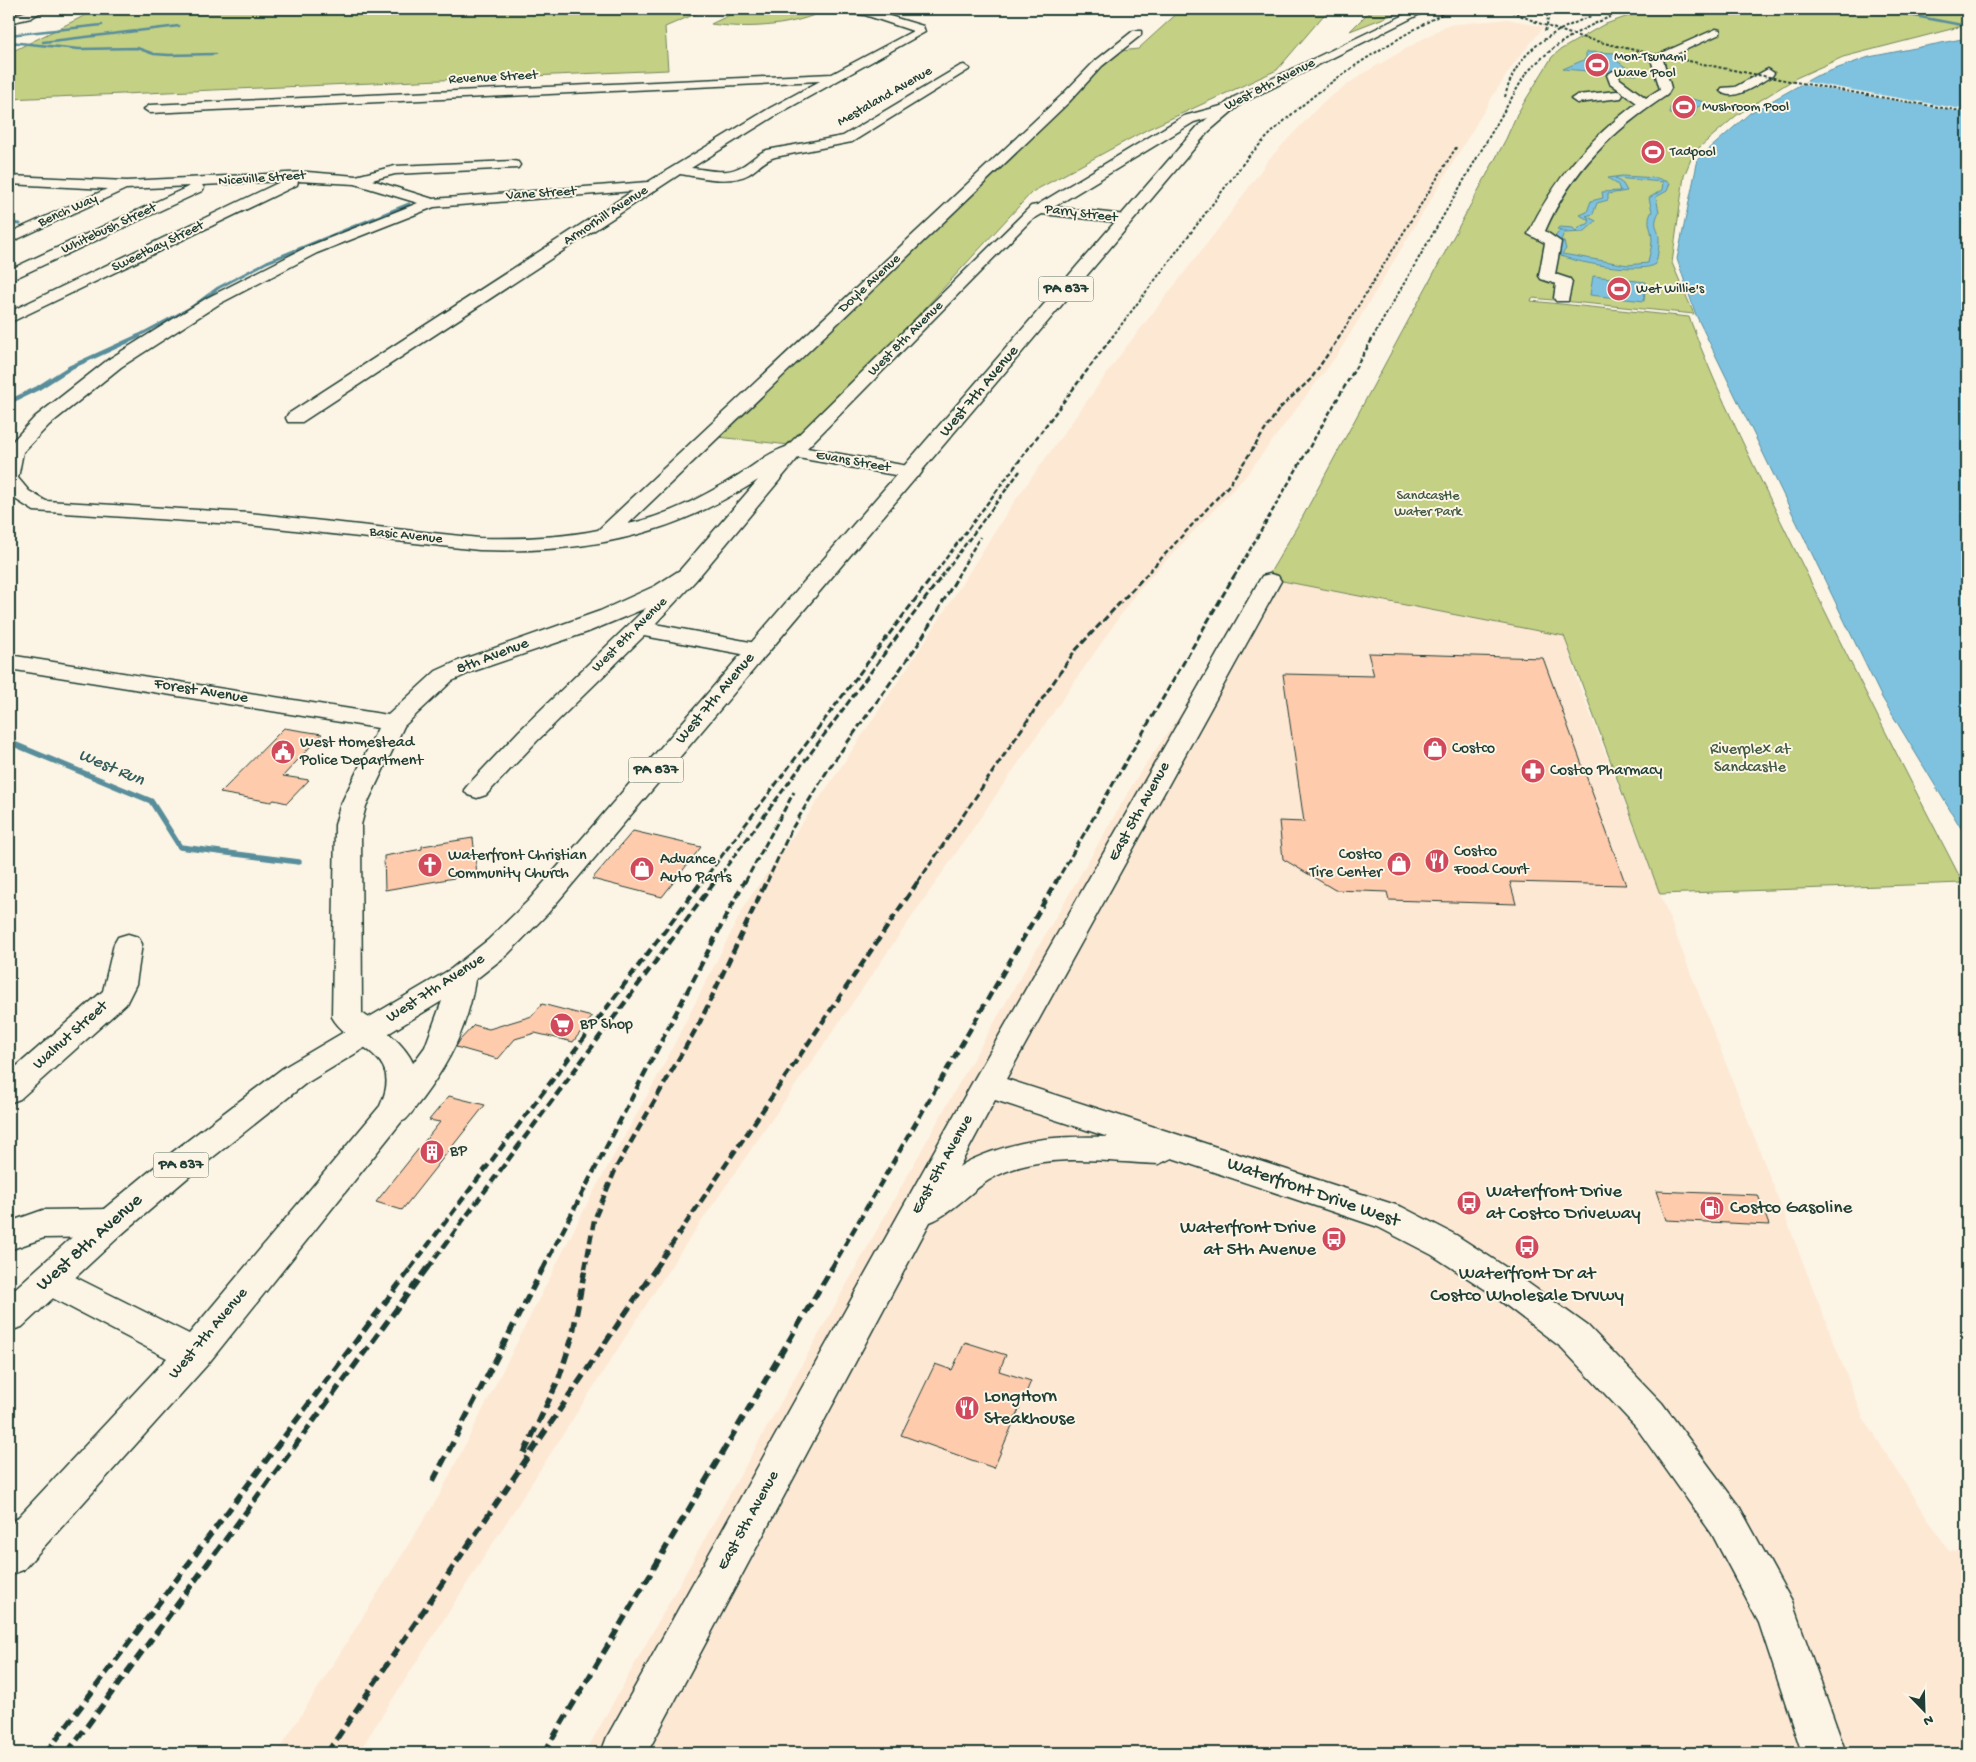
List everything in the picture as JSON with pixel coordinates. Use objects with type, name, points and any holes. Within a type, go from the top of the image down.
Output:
[{"type":"street","points":[[9,20],[26,16],[41,9]]},
{"type":"street","points":[[832,9],[866,10]]},
{"type":"street","name":"West 8th Avenue","points":[[478,790],[528,736],[639,628],[688,575],[793,451],[1025,218],[1036,209],[1189,119],[1224,109],[1255,90],[1425,9]]},
{"type":"street","name":"Armorhill Avenue","points":[[296,418],[651,186],[774,111],[915,36],[919,32],[919,28],[866,10]]},
{"type":"street","name":"Doyle Avenue","points":[[604,536],[1065,99],[1098,64],[1137,32]]},
{"type":"street","points":[[1562,298],[1564,282],[1547,276],[1553,242],[1544,235],[1536,234],[1543,217],[1577,163],[1619,121],[1664,87],[1657,59],[1716,32]]},
{"type":"street","name":"Mestaland Avenue","points":[[677,170],[716,176],[735,174],[744,171],[760,157],[772,153],[848,139],[964,69]]},
{"type":"street","points":[[1726,91],[1738,90],[1768,73]]},
{"type":"street","points":[[1613,75],[1614,80],[1645,103]]},
{"type":"street","name":"Revenue Street","points":[[150,109],[837,76]]},
{"type":"street","points":[[1576,99],[1632,94]]},
{"type":"street","name":"West 7th Avenue","points":[[9,1556],[194,1354],[394,1111],[403,1088],[400,1068],[387,1047],[368,1032],[461,976],[498,947],[538,907],[912,472],[1185,149],[1224,109]]},
{"type":"street","points":[[372,161],[361,179],[432,203]]},
{"type":"street","name":"Niceville Street","points":[[9,180],[65,184],[127,185],[307,176],[361,179],[395,170],[513,165]]},
{"type":"street","name":"Sweetbay Street","points":[[9,318],[307,176]]},
{"type":"street","name":"Whitebush Street","points":[[9,276],[209,182]]},
{"type":"street","name":"Bench Way","points":[[9,238],[127,185]]},
{"type":"street","name":"Vane Street","points":[[432,203],[651,186]]},
{"type":"street","name":"Basic Avenue","points":[[432,203],[312,250],[263,274],[212,301],[115,363],[42,421],[14,452],[9,478],[22,495],[41,507],[249,519],[479,544],[508,545],[575,541],[650,526],[699,505],[748,478],[774,458],[793,451]]},
{"type":"street","name":"Parry Street","points":[[1036,209],[1126,220]]},
{"type":"street","name":"Evans Street","points":[[793,451],[912,472]]},
{"type":"street","name":"8th Avenue","points":[[368,1032],[347,1017],[348,825],[353,806],[393,723],[444,676],[630,608],[660,593],[688,575]]},
{"type":"street","name":"East 5th Avenue","points":[[623,1753],[987,1085],[1270,581]]},
{"type":"street","points":[[639,628],[758,650]]},
{"type":"street","name":"Forest Avenue","points":[[9,662],[393,723]]},
{"type":"street","name":"Walnut Street","points":[[9,1091],[115,997],[120,984],[128,944]]},
{"type":"street","points":[[394,1111],[420,1079],[446,1038],[457,1008],[461,976]]},
{"type":"street","name":"West 8th Avenue","points":[[9,1316],[111,1224],[186,1160],[294,1076],[368,1032]]},
{"type":"street","name":"Waterfront Drive West","points":[[987,1085],[1390,1217],[1444,1245],[1483,1270],[1575,1337],[1649,1415],[1726,1521],[1777,1616],[1824,1753]]},
{"type":"street","points":[[916,1215],[979,1170],[1022,1154],[1059,1148],[1194,1153]]},
{"type":"street","points":[[9,1236],[43,1224],[111,1224]]},
{"type":"street","points":[[49,1280],[194,1354]]},
{"type":"shaded area","points":[[1508,19],[1544,27],[1515,62],[1493,96],[1338,354],[1245,477],[1138,590],[679,1254],[358,1753],[277,1753],[439,1496],[588,1202],[661,1070],[746,903],[835,776],[933,629],[1011,506],[1123,351],[1226,219],[1269,159],[1323,102],[1362,74],[1447,25]]},
{"type":"shaded area","points":[[1267,578],[1564,636],[1579,685],[1863,1417],[1949,1551],[1967,1552],[1967,1753],[585,1753],[959,1083],[1137,777],[1205,678]]},
{"type":"green space","points":[[98,9],[707,9],[665,27],[668,70],[9,99],[9,53]]},
{"type":"green space","points":[[742,9],[779,9],[819,13],[807,18],[766,26],[711,24]]},
{"type":"green space","points":[[1182,9],[1329,9],[1277,70],[1148,129],[1032,192],[798,446],[709,436],[1113,52],[1138,49]]},
{"type":"green space","points":[[1372,9],[1407,9],[1350,31]]},
{"type":"green space","points":[[1648,9],[1967,9],[1967,25],[1843,57],[1796,78],[1737,115],[1694,152],[1684,176],[1672,263],[1694,314],[1532,298],[1531,301],[1689,317],[1713,377],[1753,465],[1899,759],[1963,883],[1660,894],[1564,636],[1267,578],[1302,518],[1506,139],[1517,114],[1552,57],[1560,50],[1603,25]]},
{"type":"water","points":[[1967,38],[1967,838],[1881,696],[1696,315],[1677,259],[1698,159],[1750,113],[1816,76],[1869,57]]},
{"type":"water","name":"Mon-Tsunami Wave Pool","points":[[1586,52],[1618,53],[1617,61],[1637,75],[1563,69],[1586,59]]},
{"type":"water","name":"Mushroom Pool","points":[[1688,98],[1709,103],[1697,107],[1694,116],[1670,114],[1670,108]]},
{"type":"water","points":[[1622,176],[1657,178],[1670,183],[1667,191],[1656,197],[1659,212],[1656,224],[1659,242],[1656,264],[1649,267],[1622,268],[1590,264],[1555,253],[1554,239],[1559,231],[1567,231],[1557,229],[1559,227],[1573,228],[1576,231],[1581,226],[1588,224],[1590,221],[1580,215],[1587,212],[1591,201],[1603,198],[1602,192],[1620,191],[1618,185],[1608,178]],"holes":[[[1615,178],[1663,182],[1662,190],[1649,198],[1652,211],[1649,219],[1652,246],[1648,263],[1628,265],[1562,254],[1566,249],[1564,242],[1561,240],[1564,233],[1584,232],[1596,221],[1586,216],[1593,214],[1597,203],[1608,200],[1608,194],[1627,191],[1623,184]]]},
{"type":"water","name":"Wet Willie's","points":[[1593,276],[1646,282],[1644,301],[1590,295]]},
{"type":"pier","points":[[1801,81],[1967,110],[1967,113],[1798,84]]},
{"type":"building","name":"Costco","points":[[1368,653],[1543,658],[1626,885],[1510,882],[1516,904],[1389,900],[1387,892],[1335,890],[1283,859],[1279,821],[1304,822],[1283,674],[1374,676]]},
{"type":"building","points":[[284,728],[322,734],[283,776],[309,780],[287,803],[220,793]]},
{"type":"building","name":"Advance Auto Parts","points":[[633,831],[701,847],[662,897],[592,879]]},
{"type":"building","name":"Waterfront Christian Community Church","points":[[473,838],[477,874],[385,890],[384,856],[422,849],[422,846]]},
{"type":"building","points":[[542,1004],[592,1017],[573,1042],[535,1033],[515,1039],[498,1059],[456,1047],[474,1025],[489,1029],[532,1016]]},
{"type":"building","name":"BP","points":[[449,1096],[485,1105],[402,1210],[376,1202],[440,1122],[429,1120]]},
{"type":"building","name":"Costco Gasoline","points":[[1656,1191],[1758,1195],[1769,1225],[1666,1220]]},
{"type":"building","name":"LongHorn Steakhouse","points":[[965,1342],[1006,1355],[999,1371],[1031,1381],[994,1468],[901,1435],[935,1364],[952,1370]]},
{"type":"waterway","points":[[1894,12],[1967,26]]},
{"type":"waterway","points":[[9,35],[102,25]]},
{"type":"waterway","points":[[43,42],[179,26]]},
{"type":"waterway","points":[[9,42],[79,49],[137,48],[154,54],[169,55],[215,54]]},
{"type":"waterway","points":[[136,337],[192,307],[218,288],[267,262],[409,204]]},
{"type":"waterway","points":[[9,223],[20,224]]},
{"type":"waterway","points":[[9,402],[38,388],[71,367],[139,336]]},
{"type":"waterway","name":"West Run","points":[[9,742],[151,801],[180,847],[299,862]]},
{"type":"railway","points":[[1112,337],[1248,157],[1271,133],[1343,74],[1368,57],[1451,9]]},
{"type":"railway","points":[[1507,9],[1547,26]]},
{"type":"railway","points":[[1546,9],[1547,26]]},
{"type":"railway","points":[[1575,35],[1601,21],[1631,9]]},
{"type":"railway","points":[[1560,30],[1591,16]]},
{"type":"railway","points":[[1545,31],[1547,26]]},
{"type":"railway","points":[[1547,26],[1560,30]]},
{"type":"railway","points":[[1505,97],[1510,81],[1526,55],[1537,45],[1560,30]]},
{"type":"railway","points":[[1560,30],[1575,35]]},
{"type":"railway","points":[[1373,337],[1525,75],[1548,52],[1575,35]]},
{"type":"railway","points":[[1575,35],[1616,46],[1790,81],[1967,112]]},
{"type":"railway","points":[[1339,337],[1457,146]]},
{"type":"railway","points":[[932,577],[1113,336]]},
{"type":"railway","points":[[1144,577],[1229,485],[1279,409],[1311,379],[1340,336]]},
{"type":"railway","points":[[1234,577],[1374,336]]},
{"type":"railway","points":[[941,577],[1020,471]]},
{"type":"railway","points":[[957,577],[980,537]]},
{"type":"railway","points":[[702,882],[933,576]]},
{"type":"railway","points":[[715,882],[942,576]]},
{"type":"railway","points":[[767,882],[791,830],[829,768],[919,643],[958,576]]},
{"type":"railway","points":[[918,882],[1074,652],[1145,576]]},
{"type":"railway","points":[[1056,882],[1234,576]]},
{"type":"railway","points":[[745,882],[794,792]]},
{"type":"railway","points":[[410,1269],[703,880]]},
{"type":"railway","points":[[427,1269],[716,880]]},
{"type":"railway","points":[[543,1269],[745,880]]},
{"type":"railway","points":[[585,1269],[594,1220],[617,1166],[700,1022],[767,880]]},
{"type":"railway","points":[[655,1269],[919,880]]},
{"type":"railway","points":[[831,1269],[1057,880]]},
{"type":"railway","points":[[46,1753],[411,1268]]},
{"type":"railway","points":[[67,1753],[427,1268]]},
{"type":"railway","points":[[433,1481],[543,1268]]},
{"type":"railway","points":[[524,1453],[558,1381],[572,1338],[585,1268]]},
{"type":"railway","points":[[327,1753],[656,1268]]},
{"type":"railway","points":[[544,1753],[832,1268]]},
{"type":"place","name":"Mon-Tsunami Wave Pool","points":[[1597,65]]},
{"type":"place","name":"Mushroom Pool","points":[[1684,107]]},
{"type":"place","name":"Tadpool","points":[[1653,152]]},
{"type":"place","name":"Wet Willie's","points":[[1619,289]]},
{"type":"place","name":"Costco","points":[[1435,749]]},
{"type":"place","name":"West Homestead Police Department","points":[[283,752]]},
{"type":"place","name":"Costco Pharmacy","points":[[1533,771]]},
{"type":"place","name":"Costco Food Court","points":[[1437,861]]},
{"type":"place","name":"Costco Tire Center","points":[[1399,864]]},
{"type":"place","name":"Waterfront Christian Community Church","points":[[430,865]]},
{"type":"place","name":"Advance Auto Parts","points":[[642,869]]},
{"type":"place","name":"BP Shop","points":[[562,1025]]},
{"type":"place","name":"BP","points":[[432,1152]]},
{"type":"place","name":"Waterfront Drive at Costco Driveway","points":[[1469,1203]]},
{"type":"place","name":"Costco Gasoline","points":[[1712,1208]]},
{"type":"place","name":"Waterfront Drive at 5th Avenue","points":[[1334,1239]]},
{"type":"place","name":"Waterfront Dr at Costco Wholesale Drvwy","points":[[1527,1247]]},
{"type":"place","name":"LongHorn Steakhouse","points":[[967,1408]]},
{"type":"park label","name":"Sandcastle Water Park","points":[[1428,504]]},
{"type":"park label","name":"Riverplex at Sandcastle","points":[[1750,759]]}]
